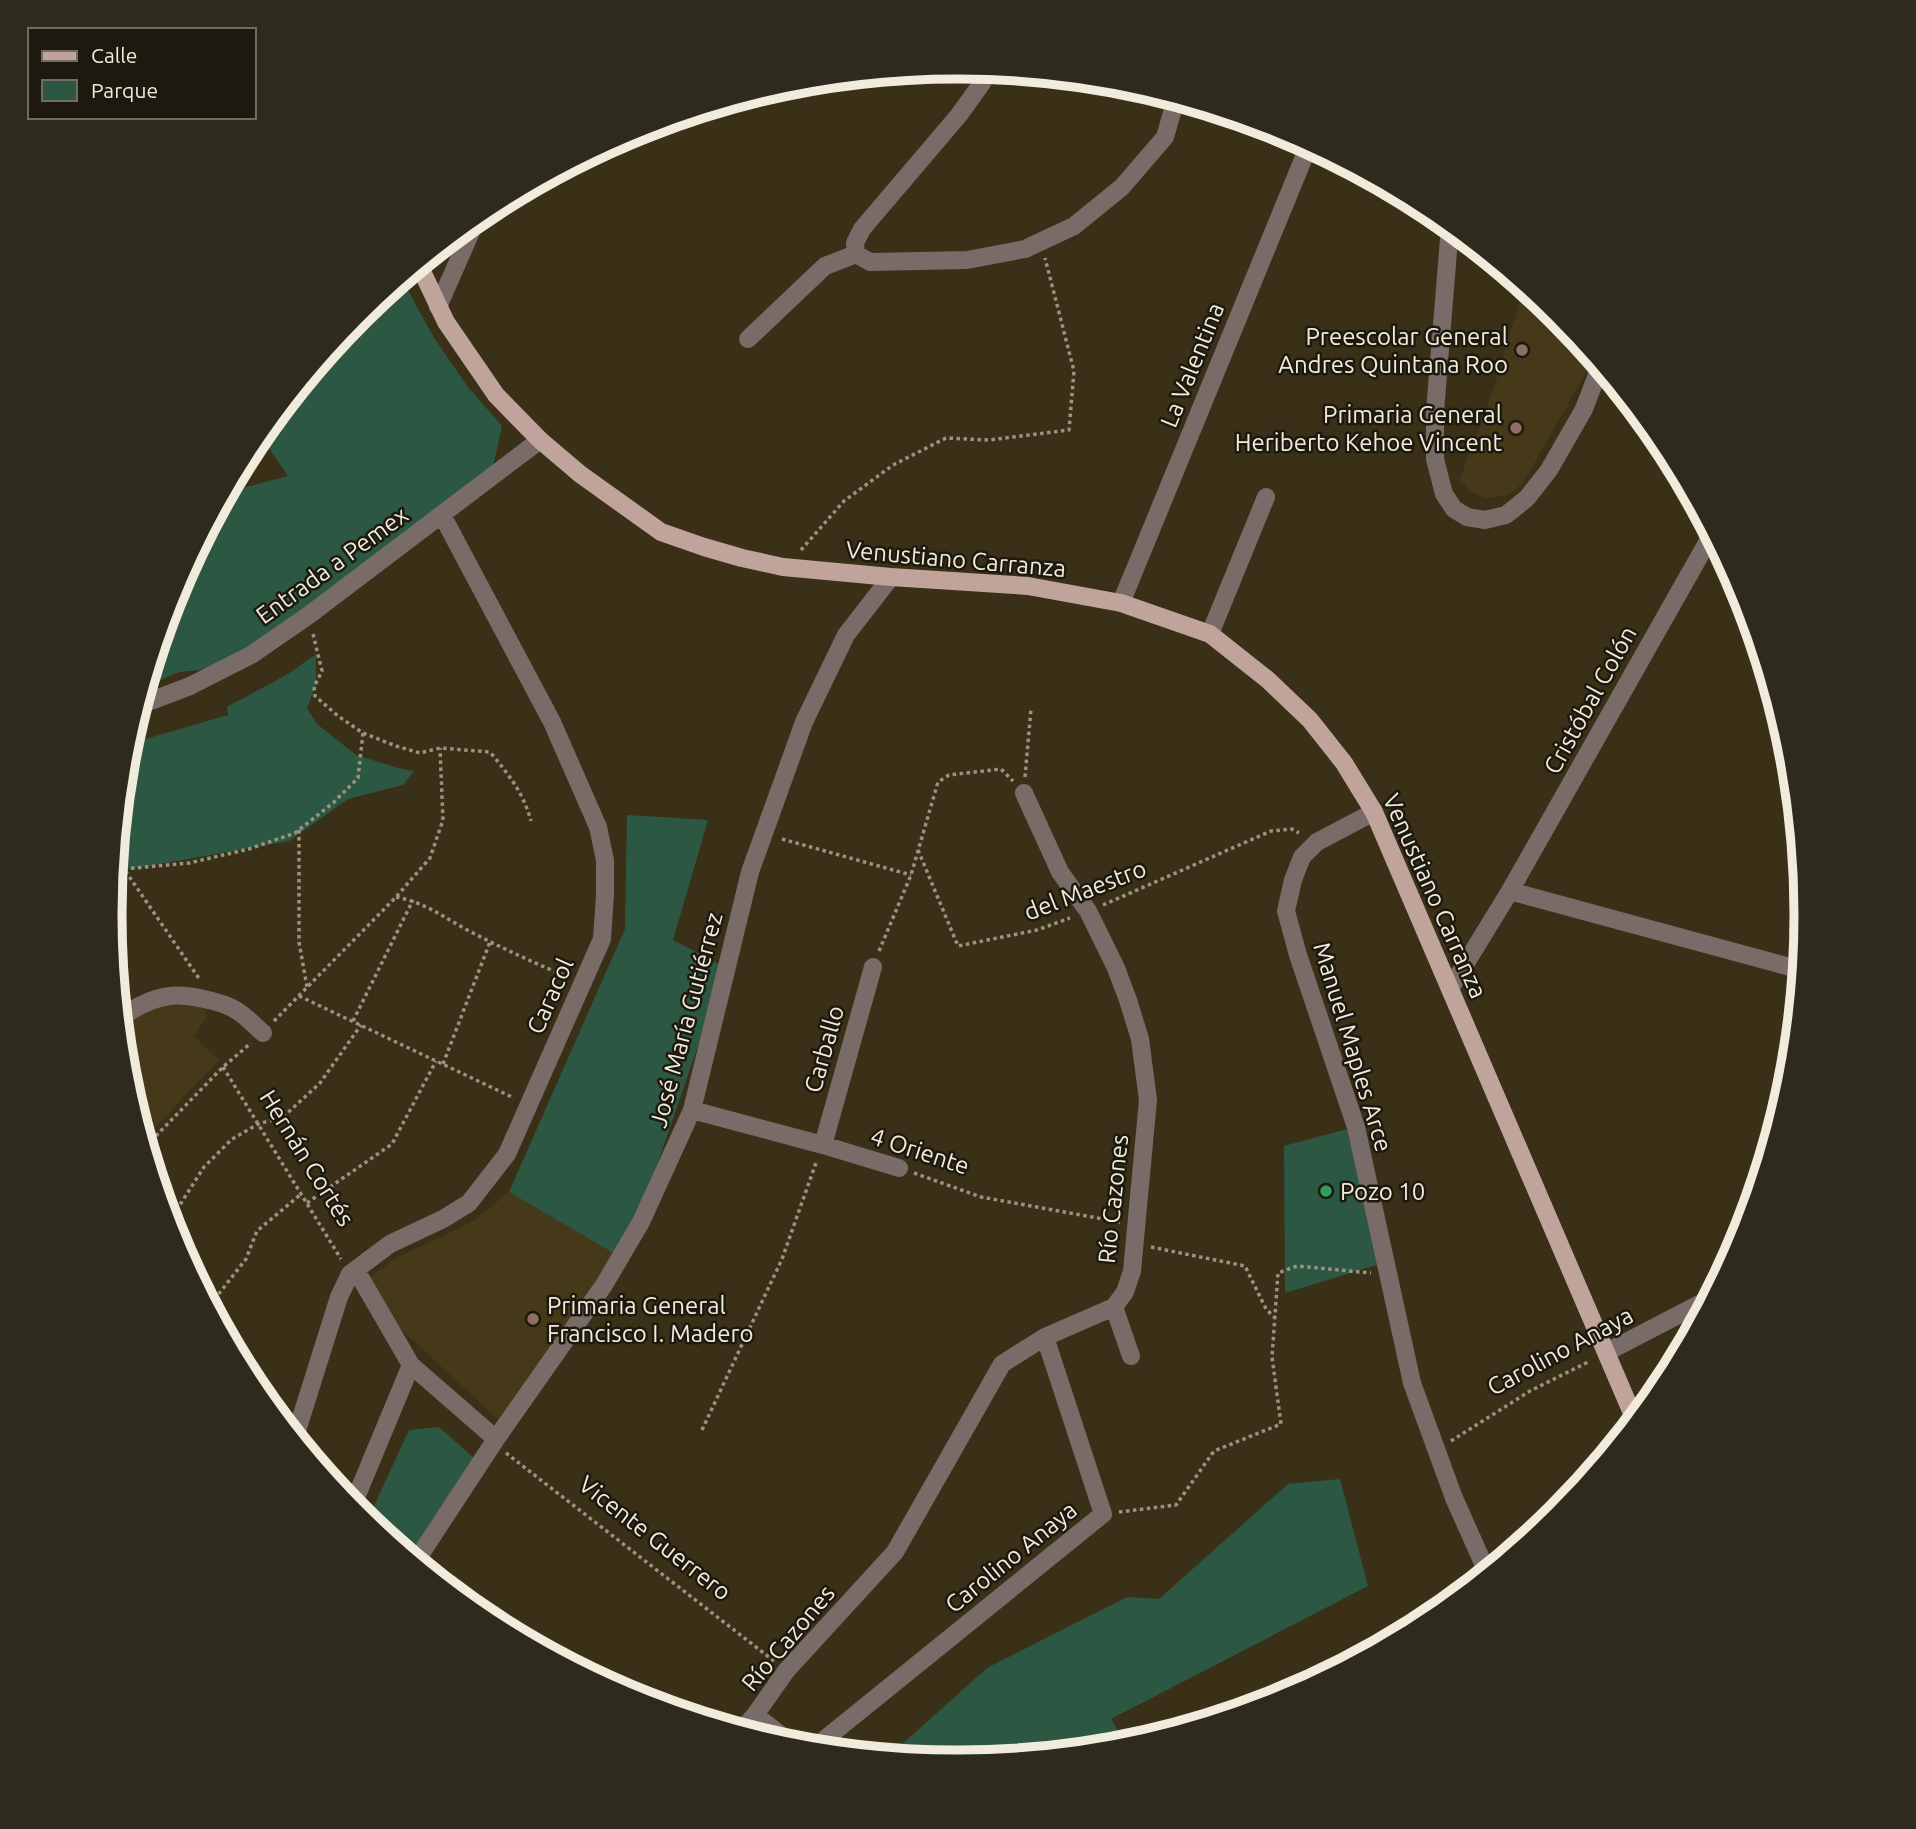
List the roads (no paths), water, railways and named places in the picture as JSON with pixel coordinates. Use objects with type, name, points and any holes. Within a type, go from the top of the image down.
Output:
[{"type":"main road","name":"Venustiano Carranza","points":[[423,273],[438,307],[495,395],[540,440],[580,474],[662,531],[704,547],[783,567],[1028,586],[1121,603],[1210,634],[1268,680],[1310,720],[1344,763],[1374,813],[1631,1410]]},
{"type":"street","points":[[856,254],[855,243],[862,229],[959,115],[983,80]]},
{"type":"street","points":[[856,254],[870,262],[967,260],[1025,249],[1041,242],[1074,226],[1122,187],[1165,137],[1173,107]]},
{"type":"street","name":"La Valentina","points":[[1121,603],[1305,154]]},
{"type":"street","points":[[438,307],[468,238]]},
{"type":"street","points":[[1449,239],[1435,411],[1435,459],[1444,494],[1454,509],[1467,517],[1485,520],[1506,515],[1527,498],[1549,470],[1578,419],[1596,376]]},
{"type":"street","points":[[748,339],[825,266],[856,254]]},
{"type":"street","name":"Entrada a Pemex","points":[[150,701],[190,686],[251,655],[309,615],[540,440]]},
{"type":"street","points":[[1210,634],[1266,497]]},
{"type":"street","name":"Caracol","points":[[298,1427],[339,1297],[353,1272],[390,1244],[443,1219],[469,1203],[508,1154],[602,939],[605,860],[598,827],[552,722],[442,515]]},
{"type":"street","name":"Cristóbal Colón","points":[[1450,989],[1510,891],[1707,543]]},
{"type":"street","name":"José María Gutiérrez","points":[[420,1554],[495,1441],[604,1285],[641,1222],[692,1110],[750,872],[804,722],[846,635],[891,577]]},
{"type":"street","name":"Río Cazones","points":[[748,1723],[786,1671],[895,1552],[1002,1364],[1045,1337],[1114,1307],[1125,1292],[1132,1271],[1148,1100],[1140,1039],[1116,968],[1088,911],[1060,872],[1024,793]]},
{"type":"street","name":"Manuel Maples Arce","points":[[1374,813],[1317,842],[1301,858],[1286,911],[1298,955],[1356,1127],[1412,1383],[1454,1498],[1484,1564]]},
{"type":"street","points":[[1510,891],[1792,968]]},
{"type":"street","name":"Carballo","points":[[823,1145],[873,967]]},
{"type":"street","points":[[128,1013],[150,1001],[170,995],[215,1002],[234,1009],[263,1033]]},
{"type":"street","name":"4 Oriente","points":[[692,1110],[899,1168]]},
{"type":"street","points":[[353,1272],[411,1365],[495,1441]]},
{"type":"street","points":[[1114,1307],[1131,1356]]},
{"type":"street","name":"Carolino Anaya","points":[[1607,1352],[1688,1320]]},
{"type":"street","name":"Carolino Anaya","points":[[825,1739],[1103,1514],[1045,1337]]},
{"type":"street","points":[[357,1495],[411,1365]]},
{"type":"street","points":[[755,1715],[773,1729]]},
{"type":"place","name":"Preescolar General Andres Quintana Roo","points":[[1522,350]]},
{"type":"place","name":"Primaria General Heriberto Kehoe Vincent","points":[[1516,428]]},
{"type":"place","name":"Pozo 10","points":[[1326,1191]]},
{"type":"place","name":"Primaria General Francisco I. Madero","points":[[533,1319]]}]
